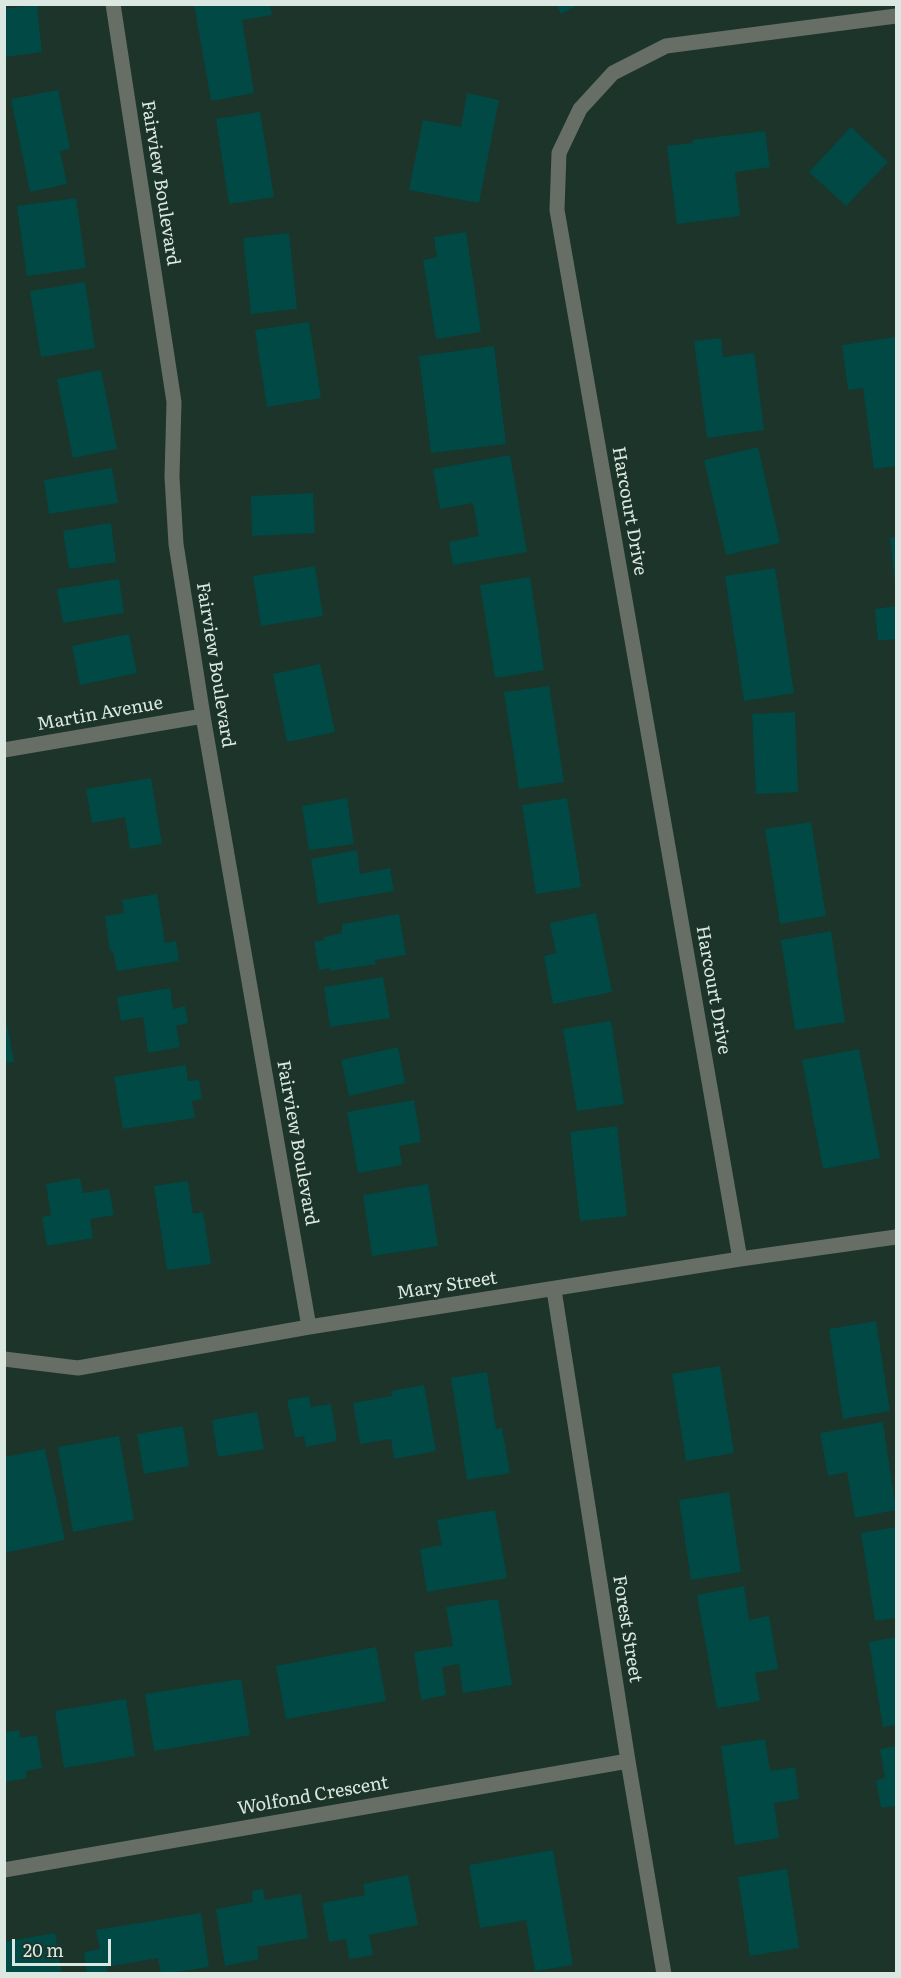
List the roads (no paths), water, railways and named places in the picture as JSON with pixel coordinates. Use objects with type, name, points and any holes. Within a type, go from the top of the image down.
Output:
[{"type":"street","name":"Fairview Boulevard","points":[[113,4],[174,402],[172,477],[176,544],[203,716],[309,1327]]},
{"type":"street","name":"Harcourt Drive","points":[[740,1259],[557,210],[559,153],[580,109],[613,73],[666,46],[897,16]]},
{"type":"street","name":"Martin Avenue","points":[[4,750],[203,716]]},
{"type":"street","name":"Mary Street","points":[[4,1359],[78,1368],[309,1327],[740,1259],[897,1237]]},
{"type":"street","name":"Forest Street","points":[[554,1290],[664,1974]]},
{"type":"street","name":"Wolfond Crescent","points":[[4,1870],[628,1761]]}]
